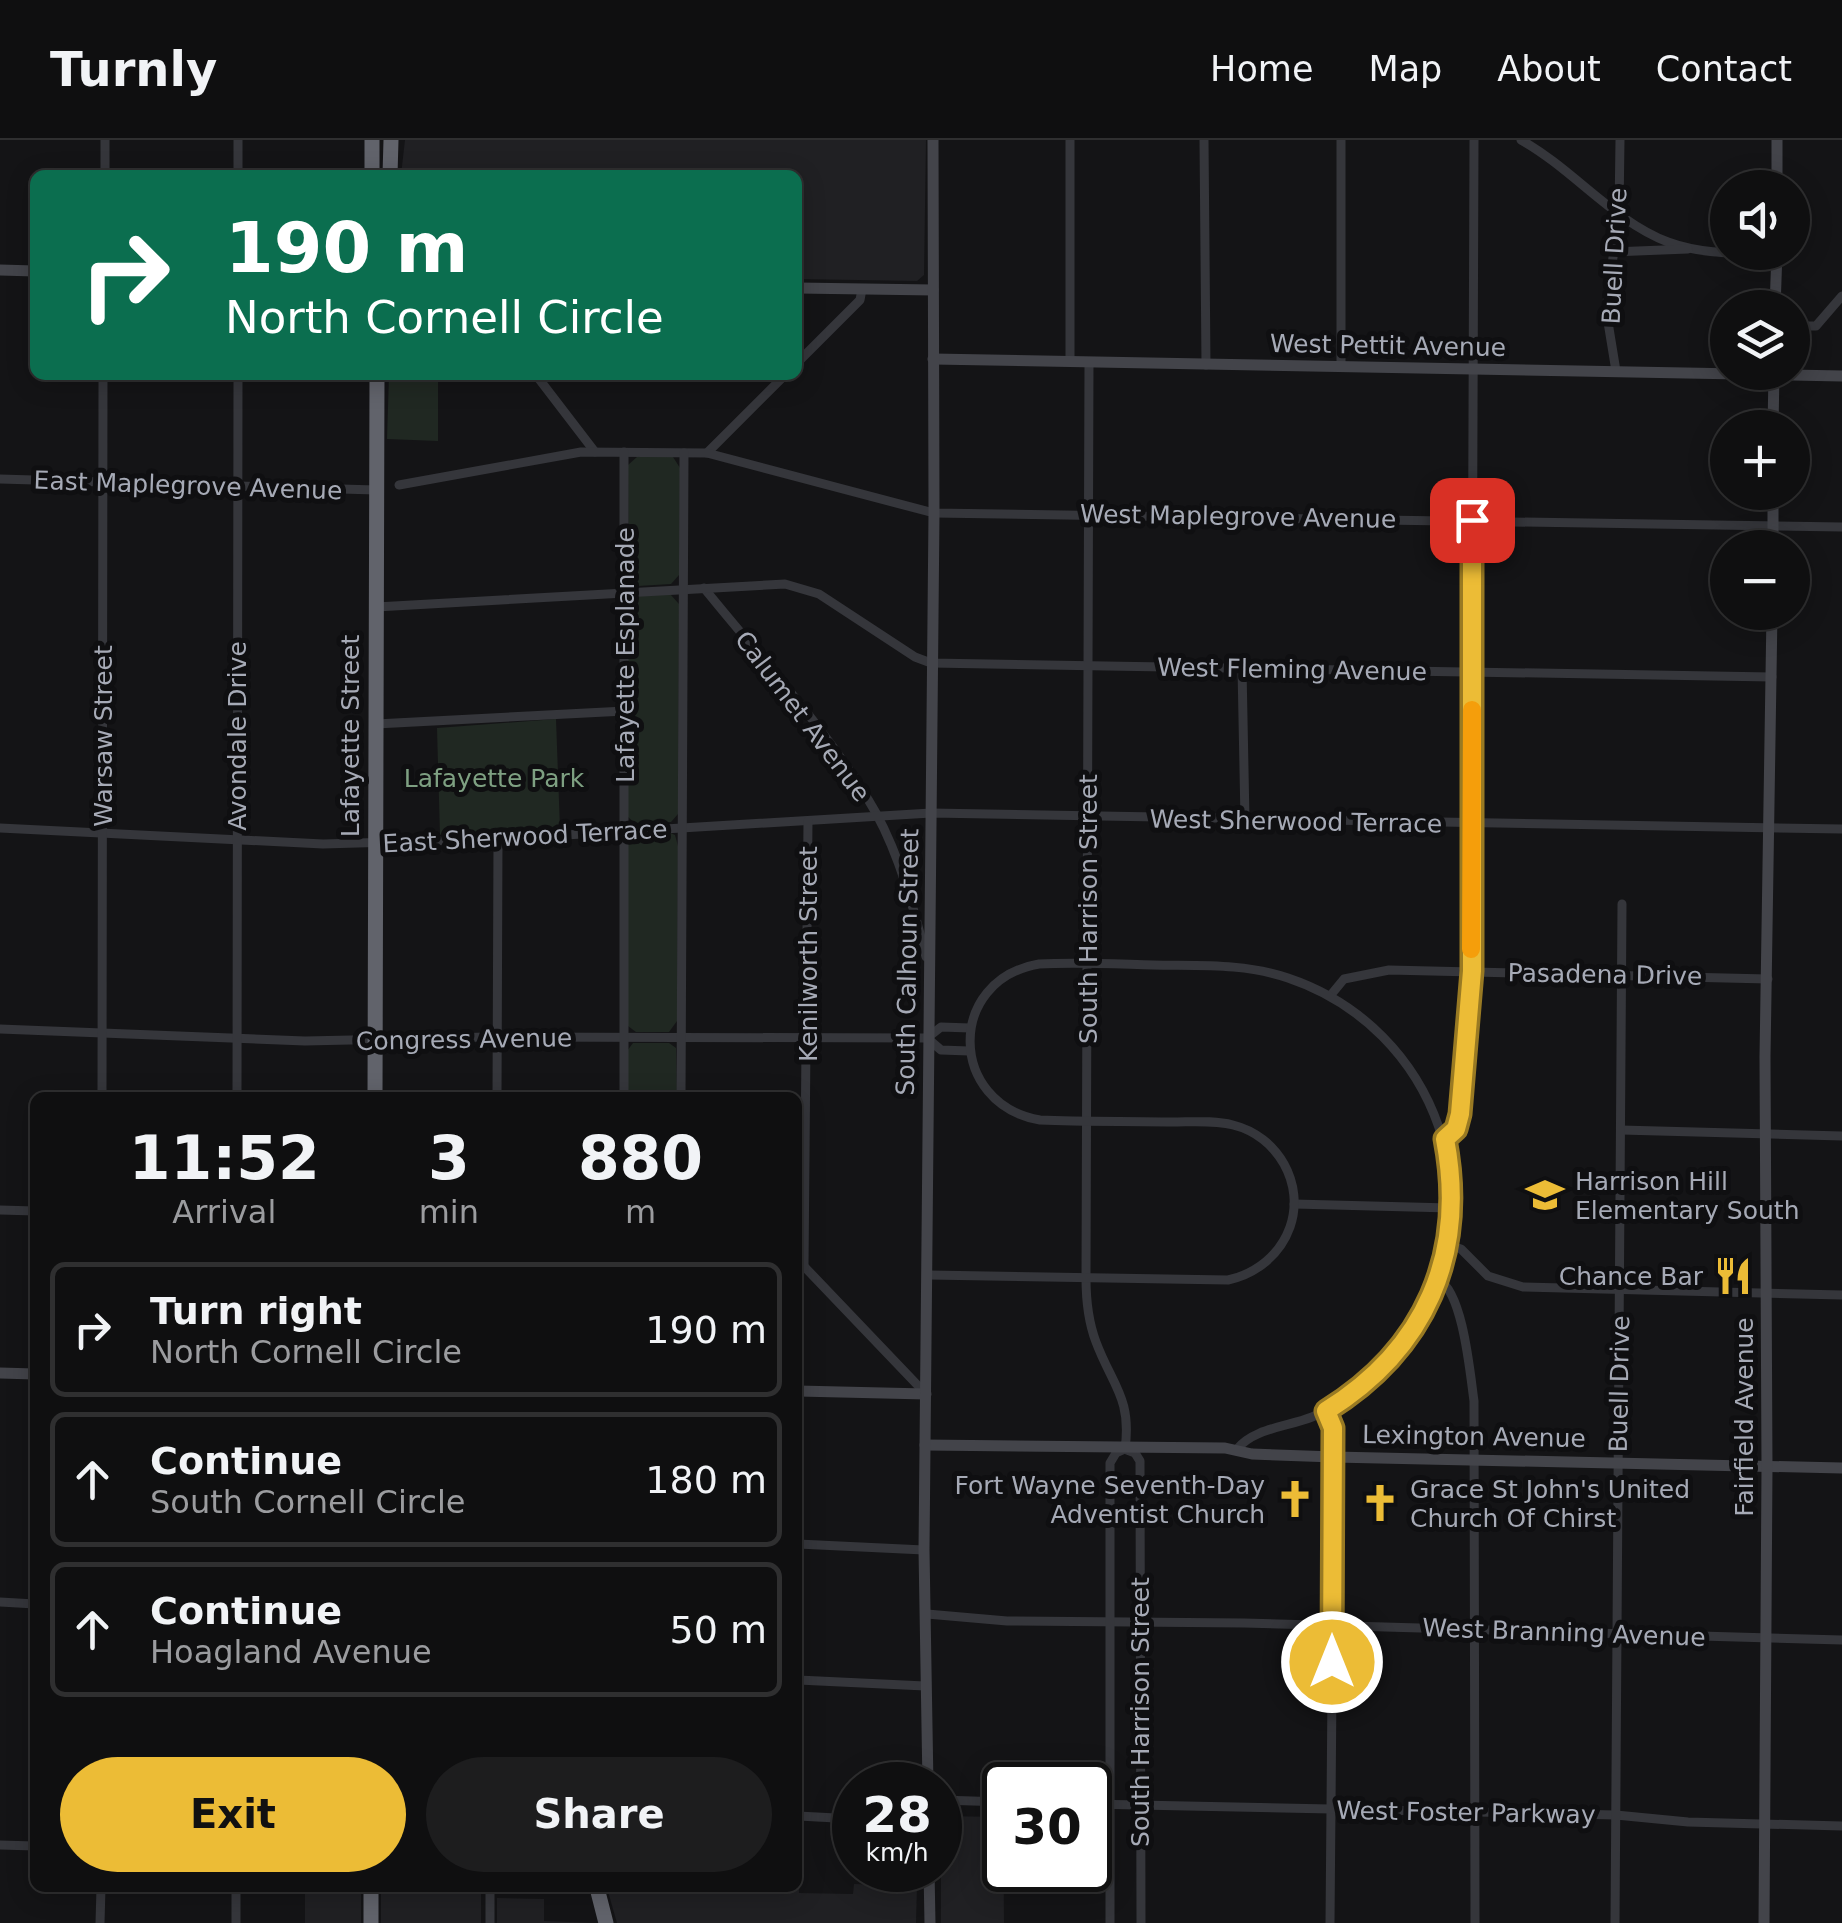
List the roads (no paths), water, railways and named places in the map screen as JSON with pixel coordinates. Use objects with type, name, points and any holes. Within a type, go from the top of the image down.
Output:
[{"type":"highway","points":[[372,140],[372,170]]},
{"type":"highway","points":[[390,170],[391,140]]},
{"type":"highway","name":"Lafayette Street","points":[[375,1092],[377,380]]},
{"type":"highway","points":[[371,1892],[371,1923]]},
{"type":"highway","points":[[598,1892],[606,1923]]},
{"type":"street","points":[[105,140],[105,170]]},
{"type":"street","points":[[238,140],[238,170]]},
{"type":"street","name":"South Calhoun Street","points":[[927,1762],[924,1550],[929,1275],[934,140]]},
{"type":"street","points":[[1070,140],[1070,362]]},
{"type":"street","points":[[1204,140],[1206,364]]},
{"type":"street","points":[[1341,140],[1341,366]]},
{"type":"street","points":[[1445,1139],[1456,1129],[1460,1114],[1472,971],[1474,140]]},
{"type":"street","points":[[1522,140],[1557,162],[1619,212],[1667,242],[1710,252]]},
{"type":"street","name":"Buell Drive","points":[[1616,371],[1606,310],[1619,212],[1620,140]]},
{"type":"street","points":[[1777,140],[1777,170]]},
{"type":"street","points":[[1612,252],[1682,252],[1691,248]]},
{"type":"street","points":[[0,270],[30,272]]},
{"type":"street","points":[[802,288],[932,290]]},
{"type":"street","points":[[802,358],[860,300],[862,289]]},
{"type":"street","points":[[1810,326],[1816,326],[1842,296]]},
{"type":"street","name":"West Pettit Avenue","points":[[933,359],[1710,373]]},
{"type":"street","name":"South Harrison Street","points":[[1090,362],[1086,1278],[1091,1327],[1123,1400],[1125,1449]]},
{"type":"street","name":"West Pettit Avenue","points":[[1810,375],[1842,376]]},
{"type":"street","name":"Warsaw Street","points":[[102,1092],[103,380]]},
{"type":"street","name":"Avondale Drive","points":[[237,1092],[238,380]]},
{"type":"street","points":[[540,380],[596,452]]},
{"type":"street","points":[[707,453],[780,380]]},
{"type":"street","name":"West Maplegrove Avenue","points":[[399,485],[582,452],[707,453],[934,513],[1842,527]]},
{"type":"street","name":"Lafayette Esplanade","points":[[624,452],[624,1092]]},
{"type":"street","points":[[681,1092],[684,453]]},
{"type":"street","name":"East Maplegrove Avenue","points":[[0,480],[376,490]]},
{"type":"street","points":[[1773,510],[1773,530]]},
{"type":"street","points":[[376,607],[760,583],[802,587],[819,594],[915,657],[932,662]]},
{"type":"street","name":"Calumet Avenue","points":[[704,588],[839,757],[878,816],[914,907],[928,965]]},
{"type":"street","name":"Fairfield Avenue","points":[[1764,1923],[1765,1057],[1772,630]]},
{"type":"street","name":"West Fleming Avenue","points":[[932,662],[1772,678]]},
{"type":"street","points":[[1242,668],[1245,820]]},
{"type":"street","points":[[376,724],[624,711]]},
{"type":"street","name":"East Sherwood Terrace","points":[[0,828],[374,844],[931,814]]},
{"type":"street","name":"West Sherwood Terrace","points":[[931,814],[1842,829]]},
{"type":"street","name":"Kenilworth Street","points":[[802,1226],[808,820]]},
{"type":"street","points":[[497,1092],[498,839]]},
{"type":"street","name":"Buell Drive","points":[[1616,1923],[1622,904]]},
{"type":"street","points":[[914,907],[929,905]]},
{"type":"street","points":[[929,1275],[1217,1281],[1258,1268],[1278,1250],[1290,1226],[1292,1184],[1282,1159],[1248,1130],[1215,1123],[1040,1120],[1008,1109],[986,1088],[969,1052],[970,1028],[981,1001],[994,984],[1010,973],[1039,964],[1242,968],[1284,976],[1330,996],[1374,1028],[1424,1091],[1445,1139],[1450,1208],[1448,1245],[1422,1316],[1402,1348],[1370,1381],[1326,1411],[1254,1435],[1236,1450]]},
{"type":"street","name":"Pasadena Drive","points":[[1330,996],[1344,979],[1389,970],[1768,979]]},
{"type":"street","points":[[969,1052],[941,1050],[928,1038],[941,1027],[970,1028]]},
{"type":"street","name":"Congress Avenue","points":[[0,1028],[305,1040],[928,1038]]},
{"type":"street","points":[[1621,1130],[1842,1136]]},
{"type":"street","points":[[1294,1204],[1450,1208]]},
{"type":"street","points":[[0,1210],[30,1211]]},
{"type":"street","points":[[1448,1245],[1460,1250],[1480,1270],[1508,1284],[1842,1295]]},
{"type":"street","points":[[802,1265],[926,1394]]},
{"type":"street","points":[[1438,1280],[1444,1282],[1452,1295],[1474,1401],[1475,1923]]},
{"type":"street","points":[[0,1373],[30,1374]]},
{"type":"street","points":[[802,1391],[926,1394]]},
{"type":"street","points":[[1326,1411],[1333,1428],[1334,1457],[1330,1923]]},
{"type":"street","name":"Lexington Avenue","points":[[925,1445],[1842,1468]]},
{"type":"street","name":"South Harrison Street","points":[[1111,1762],[1110,1462],[1116,1452],[1125,1449],[1135,1453],[1140,1462],[1141,1923]]},
{"type":"street","points":[[802,1544],[924,1550]]},
{"type":"street","points":[[0,1602],[30,1604]]},
{"type":"street","name":"West Branning Avenue","points":[[927,1614],[1007,1621],[1332,1625],[1842,1640]]},
{"type":"street","points":[[802,1680],[925,1686]]},
{"type":"street","name":"West Foster Parkway","points":[[1112,1805],[1616,1815],[1688,1822],[1842,1826]]},
{"type":"street","points":[[802,1816],[832,1818]]},
{"type":"street","points":[[0,1845],[30,1846]]},
{"type":"street","points":[[100,1892],[100,1923]]},
{"type":"street","points":[[236,1892],[236,1923]]},
{"type":"street","points":[[490,1892],[490,1923]]},
{"type":"street","points":[[930,1892],[930,1923]]},
{"type":"street","name":"South Harrison Street","points":[[1110,1892],[1110,1923]]},
{"type":"place","name":"Harrison Hill Elementary South","points":[[1545,1195]]},
{"type":"place","name":"Chance Bar","points":[[1733,1276]]},
{"type":"place","name":"Fort Wayne Seventh-Day Adventist Church","points":[[1295,1499]]},
{"type":"place","name":"Grace St John's United Church Of Chirst","points":[[1380,1503]]},
{"type":"park label","name":"Lafayette Park","points":[[494,778]]}]
